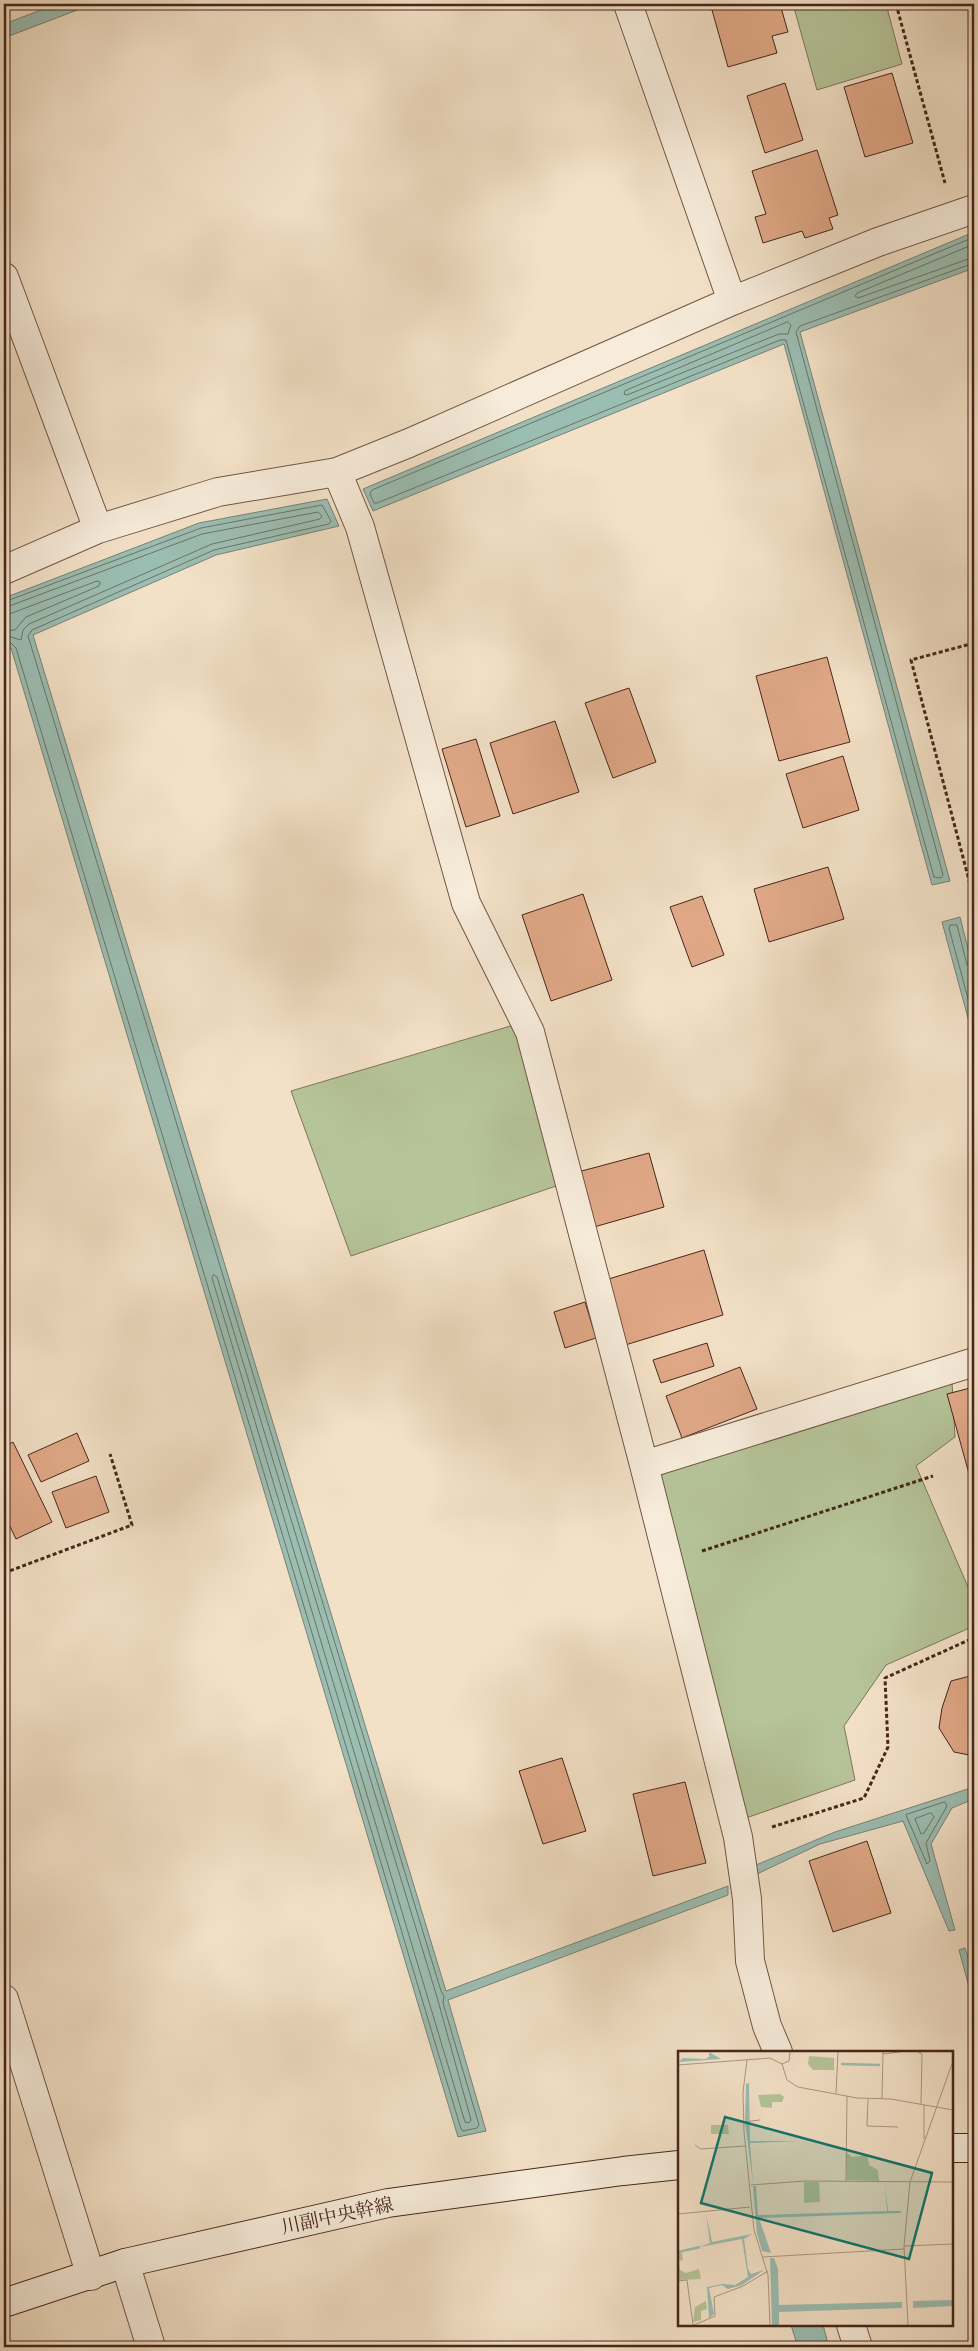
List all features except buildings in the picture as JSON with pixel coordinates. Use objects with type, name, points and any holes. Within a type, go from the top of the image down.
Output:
[{"type":"street","points":[[628,4],[732,301]]},
{"type":"street","points":[[4,570],[98,529],[218,492],[337,472],[409,443],[732,301],[878,242],[964,212]]},
{"type":"street","points":[[4,277],[98,529]]},
{"type":"street","points":[[337,472],[360,527],[466,903],[530,1032],[644,1465],[738,1837],[747,1899],[750,1961],[768,2026],[778,2051]]},
{"type":"street","points":[[644,1465],[974,1362]]},
{"type":"street","points":[[4,1999],[91,2276]]},
{"type":"street","points":[[953,2148],[974,2148]]},
{"type":"street","name":"川副中央幹線","points":[[4,2304],[91,2276],[124,2263],[388,2203],[623,2170],[678,2165]]},
{"type":"street","points":[[124,2263],[151,2347]]},
{"type":"street","points":[[851,2326],[858,2347]]},
{"type":"path","points":[[896,4],[964,212]]},
{"type":"path","points":[[974,643],[911,660],[974,899]]},
{"type":"path","points":[[4,1574],[132,1525],[110,1454]]},
{"type":"path","points":[[668,1562],[933,1476]]},
{"type":"path","points":[[738,1837],[864,1798],[888,1747],[885,1678],[971,1639]]},
{"type":"green space","points":[[793,4],[886,4],[902,64],[817,90]]},
{"type":"green space","points":[[514,1025],[559,1185],[351,1256],[291,1091]]},
{"type":"green space","points":[[952,1382],[955,1437],[916,1466],[974,1601],[974,1626],[886,1665],[844,1726],[855,1780],[746,1818],[658,1472]]},
{"type":"water","points":[[57,4],[93,4],[4,38],[4,24]]},
{"type":"water","points":[[974,232],[974,268],[800,332],[950,881],[932,885],[784,344],[373,511],[363,489]]},
{"type":"water","points":[[327,499],[339,526],[216,555],[33,635],[446,1991],[728,1886],[728,1895],[448,2000],[486,2131],[458,2137],[11,648],[4,653],[4,598],[199,523]]},
{"type":"water","points":[[960,917],[974,972],[974,1040],[942,922]]},
{"type":"water","points":[[974,1787],[974,1799],[952,1808],[931,1844],[955,1930],[949,1931],[903,1821],[820,1844],[757,1874],[756,1865],[835,1832]]},
{"type":"water","points":[[965,1948],[974,1975],[974,2005],[959,1950]]},
{"type":"water","points":[[791,2326],[823,2326],[829,2347],[798,2347]]}]
